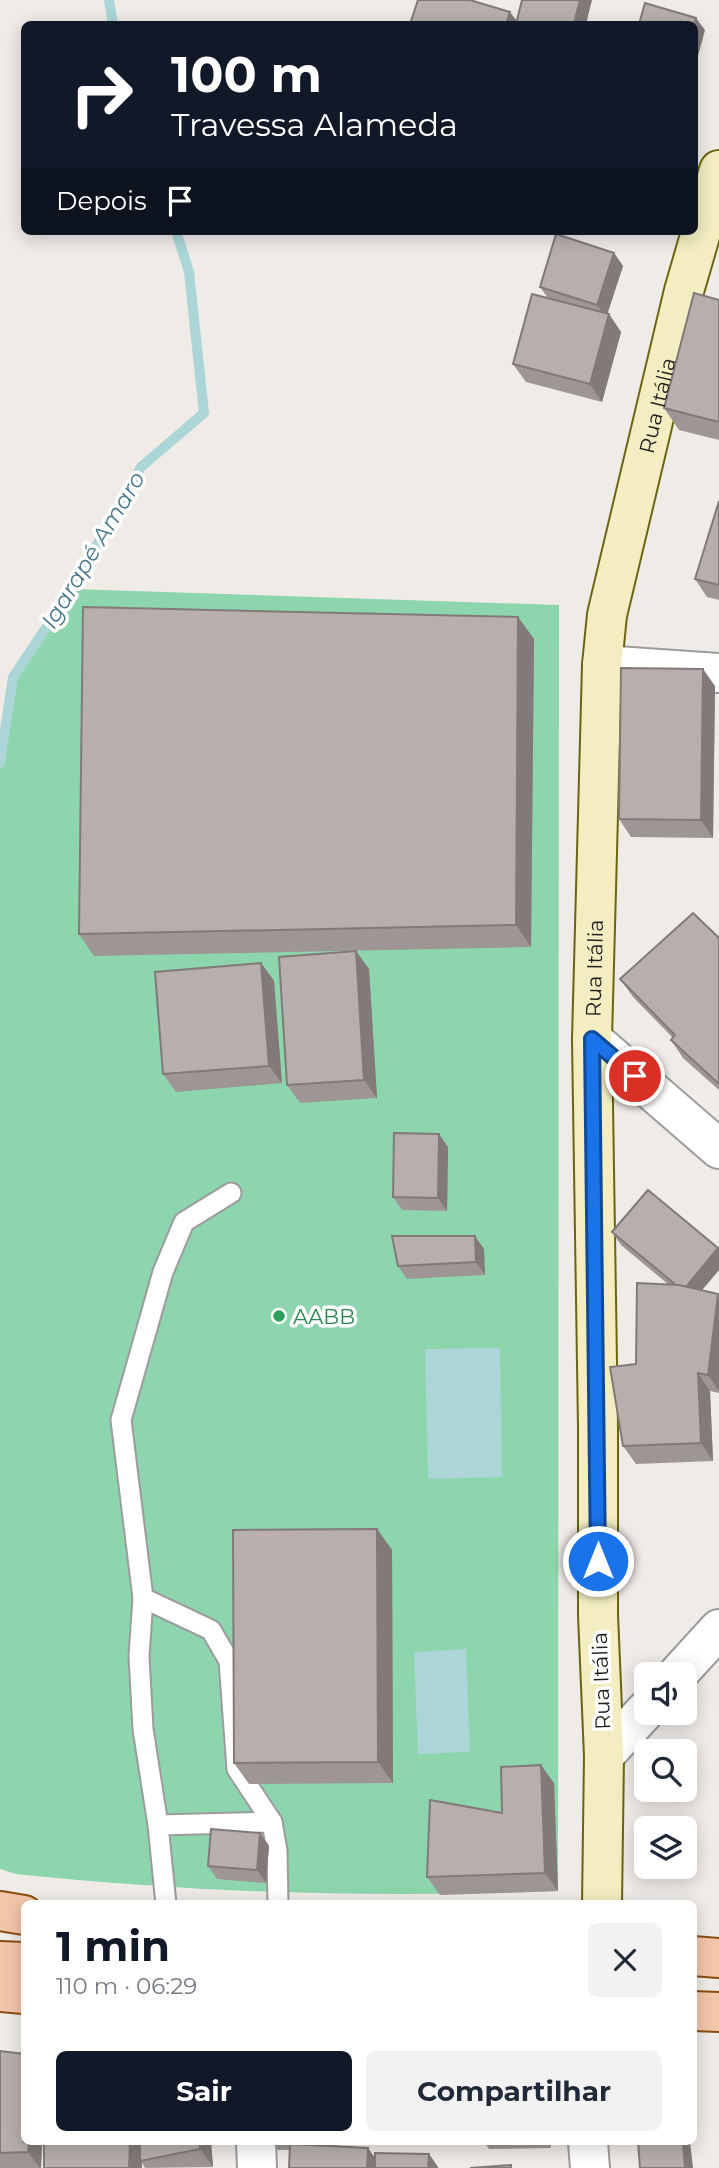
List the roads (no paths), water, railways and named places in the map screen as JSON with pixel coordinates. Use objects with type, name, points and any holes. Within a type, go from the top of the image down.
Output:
[{"type":"main road","points":[[0,1911],[21,1914]]},
{"type":"main road","points":[[697,1956],[719,1958]]},
{"type":"main road","points":[[0,1961],[21,1962]]},
{"type":"main road","points":[[0,1992],[21,1994]]},
{"type":"main road","points":[[697,2011],[719,2012]]},
{"type":"street","name":"Rua Itália","points":[[601,1900],[604,1756],[598,1615],[592,1039],[602,665],[607,615],[702,296],[719,170]]},
{"type":"street","points":[[602,665],[719,673]]},
{"type":"street","points":[[592,1039],[719,1149]]},
{"type":"street","points":[[689,1662],[719,1629]]},
{"type":"street","points":[[604,1756],[634,1723]]},
{"type":"street","points":[[256,2145],[257,2168]]},
{"type":"street","points":[[588,2145],[590,2168]]},
{"type":"lane","points":[[166,1900],[158,1825],[143,1729],[139,1656],[143,1598],[121,1420],[163,1272],[184,1222],[231,1193]]},
{"type":"lane","points":[[143,1598],[211,1630],[229,1661],[237,1769],[272,1822],[277,1851],[278,1900]]},
{"type":"lane","points":[[158,1825],[272,1822]]},
{"type":"water","points":[[500,1348],[502,1477],[428,1479],[425,1349]]},
{"type":"water","points":[[466,1649],[470,1752],[418,1754],[414,1652]]},
{"type":"waterway","name":"Igarapé Amaro","points":[[109,0],[112,21]]},
{"type":"waterway","name":"Igarapé Amaro","points":[[0,763],[13,677],[72,589],[141,467],[204,413],[189,272],[177,235]]},
{"type":"place","name":"AABB","points":[[279,1316]]}]
